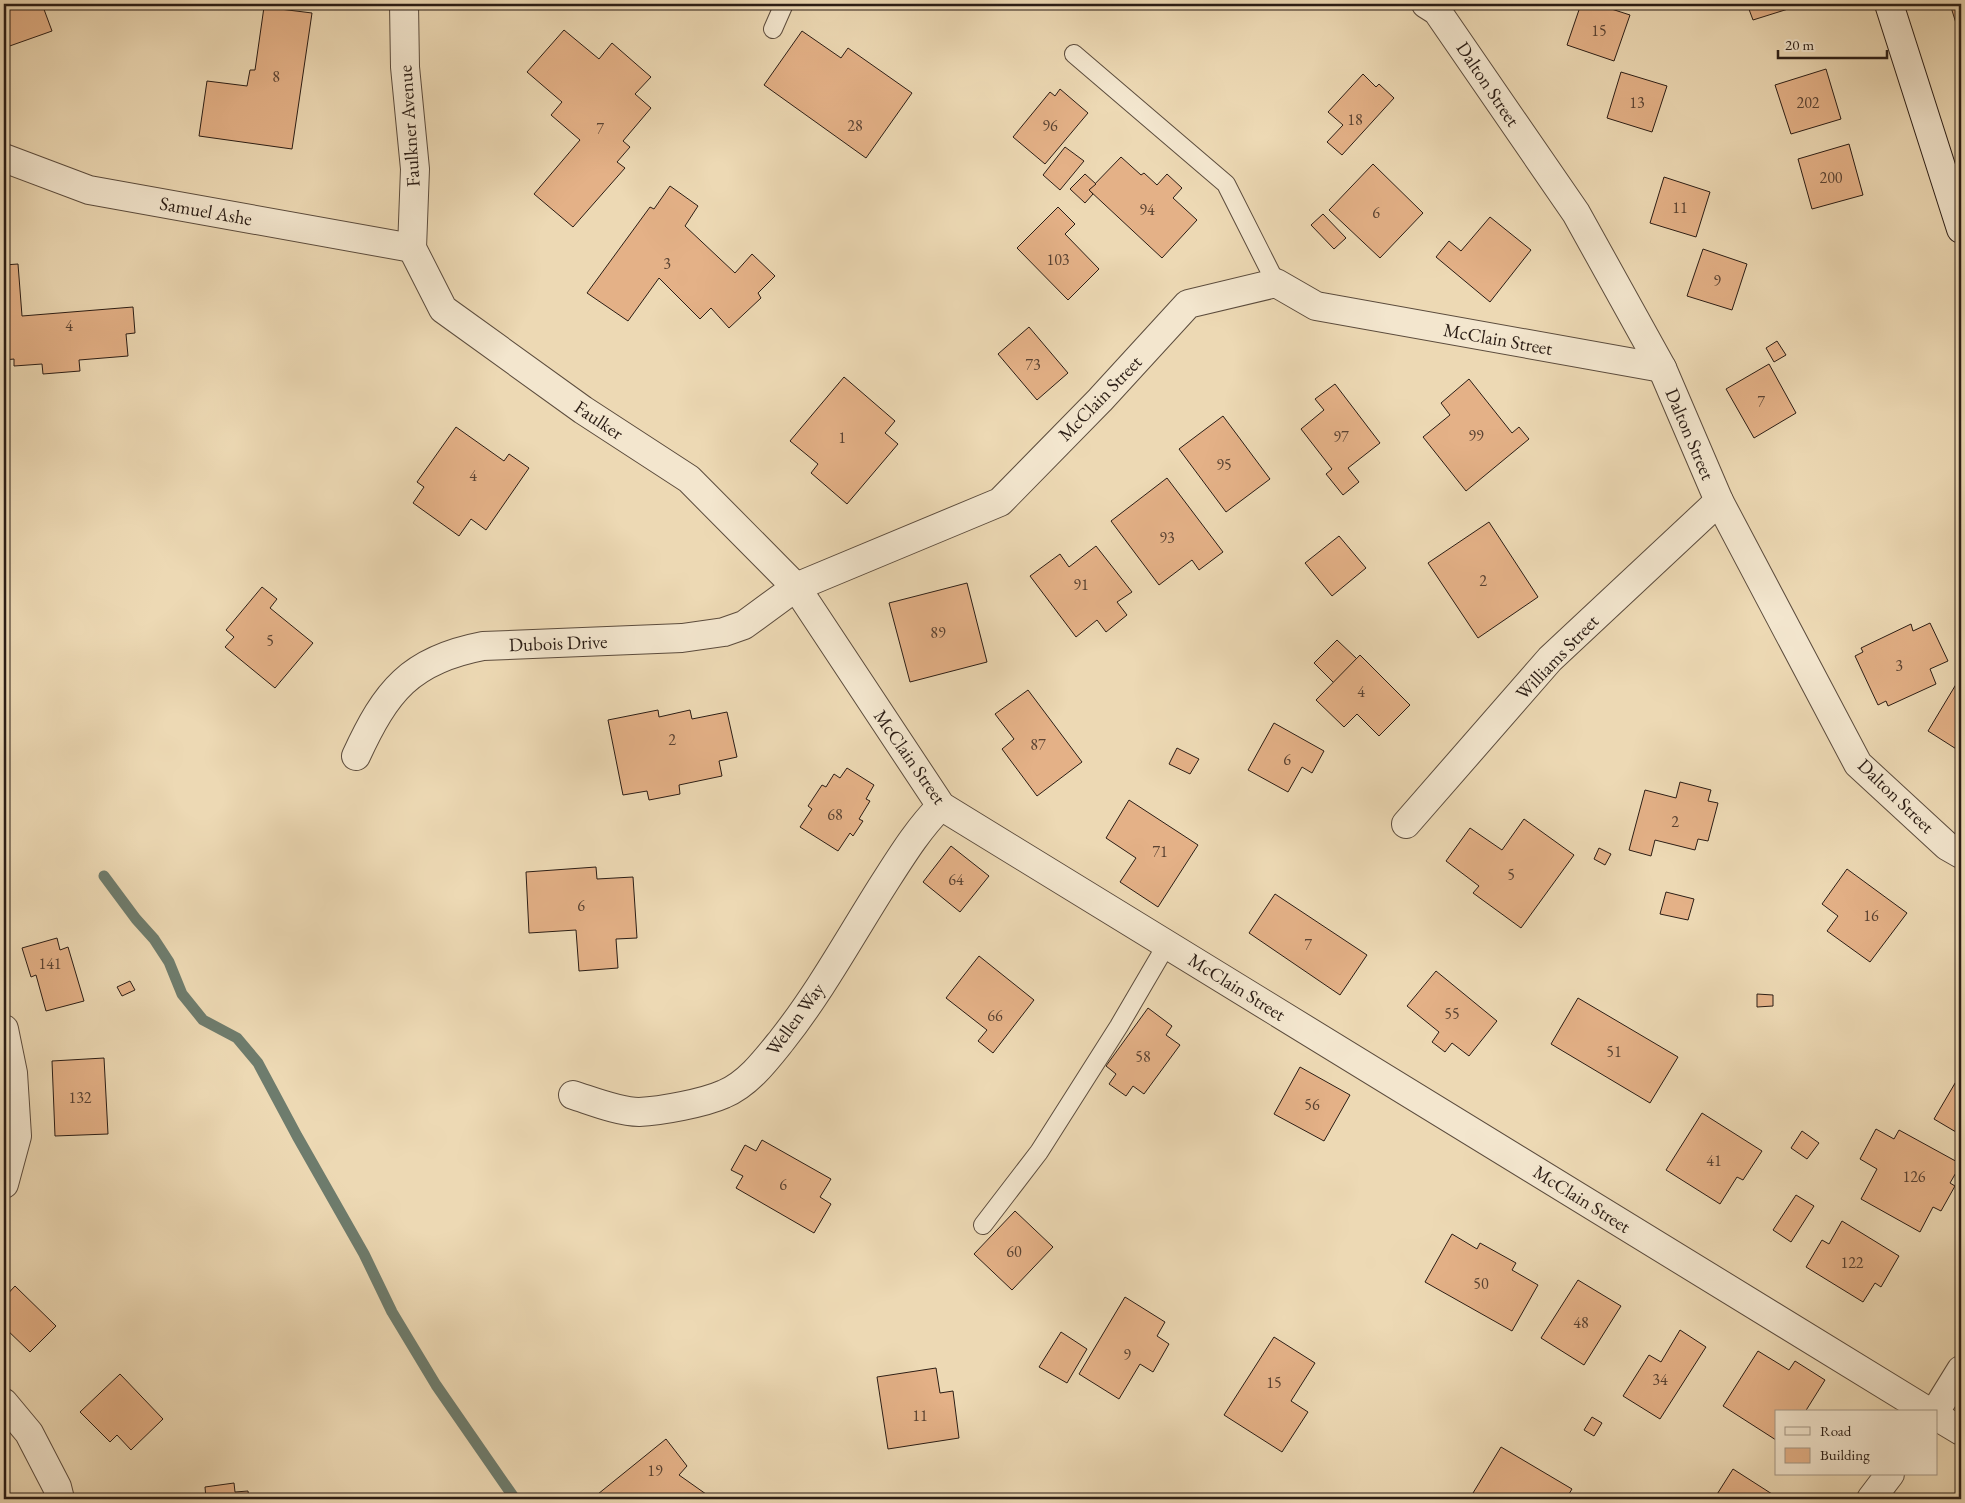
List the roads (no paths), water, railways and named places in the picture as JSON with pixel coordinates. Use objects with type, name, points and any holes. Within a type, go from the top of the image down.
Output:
[{"type":"street","name":"Faulkner Avenue","points":[[404,4],[405,67],[415,169],[412,248]]},
{"type":"street","points":[[1889,4],[1961,229]]},
{"type":"street","name":"Dalton Street","points":[[1434,6],[1576,213],[1662,368],[1719,501],[1858,764],[1947,846],[1961,854]]},
{"type":"street","name":"Samuel Ashe","points":[[4,158],[90,190],[412,248]]},
{"type":"street","name":"Faulker","points":[[412,248],[443,309],[583,410],[689,479],[796,587]]},
{"type":"street","name":"McClain Street","points":[[1662,368],[1316,306],[1276,284],[1188,304],[1100,400],[1000,502],[796,587],[941,806],[1926,1410]]},
{"type":"street","name":"Williams Street","points":[[1406,824],[1550,659],[1719,501]]},
{"type":"street","name":"Dubois Drive","points":[[356,756],[378,713],[397,688],[412,674],[432,661],[455,651],[483,646],[682,638],[724,632],[744,625],[796,587]]},
{"type":"street","name":"Wellen Way","points":[[573,1095],[608,1106],[638,1112],[700,1101],[725,1094],[746,1080],[770,1056],[798,1020],[905,851],[925,822],[941,806]]},
{"type":"street","points":[[4,1028],[13,1073],[17,1136],[4,1184]]},
{"type":"street","points":[[1936,1410],[1961,1370]]},
{"type":"street","points":[[4,1403],[29,1433],[57,1487],[60,1499]]},
{"type":"street","points":[[1938,1417],[1961,1431]]},
{"type":"street","points":[[1871,1499],[1888,1476]]},
{"type":"lane","points":[[773,29],[784,4]]},
{"type":"lane","points":[[1074,54],[1226,184],[1276,284]]},
{"type":"lane","points":[[983,1225],[1039,1152],[1119,1026],[1166,944]]},
{"type":"waterway","points":[[104,876],[136,919],[154,939],[169,962],[182,994],[203,1020],[237,1038],[258,1063],[364,1254],[392,1312],[436,1385],[515,1499]]}]
